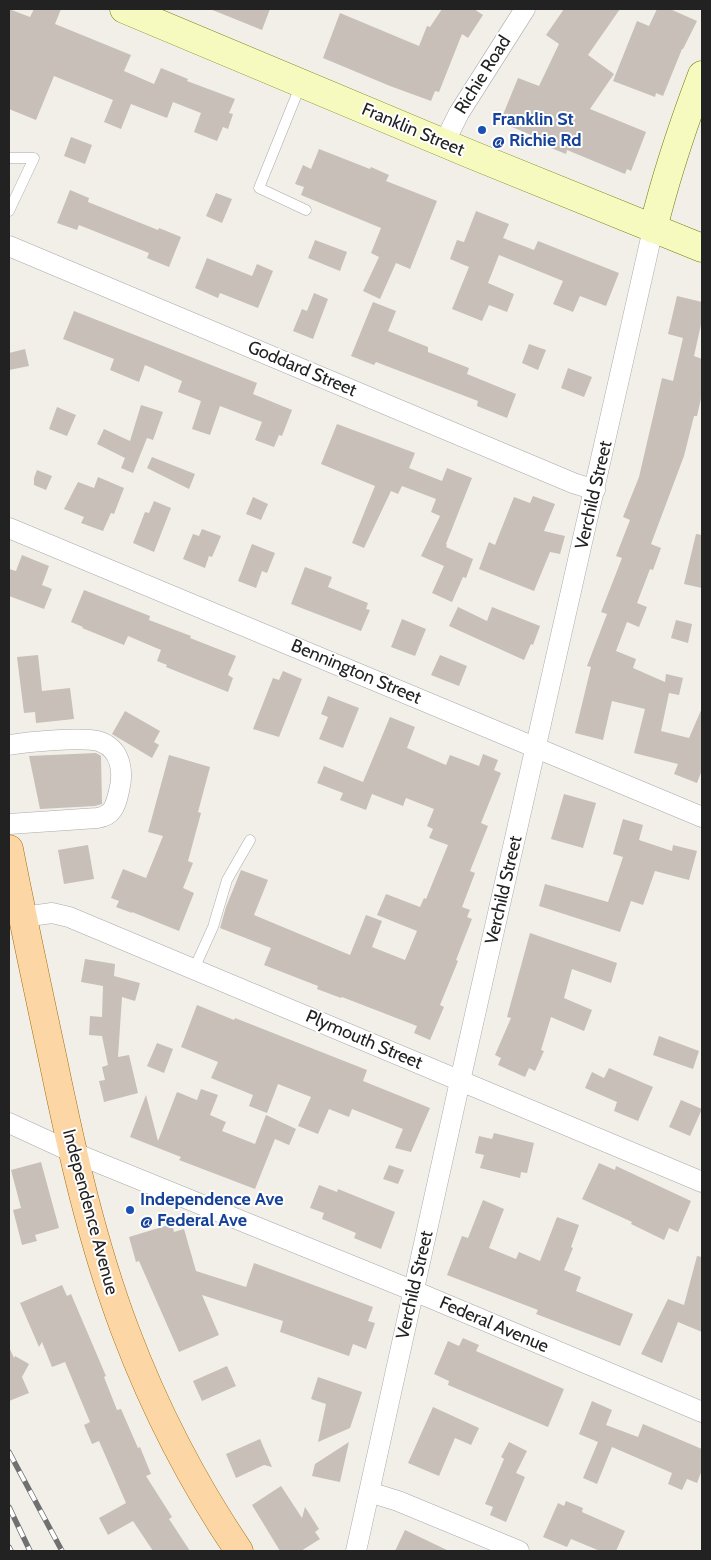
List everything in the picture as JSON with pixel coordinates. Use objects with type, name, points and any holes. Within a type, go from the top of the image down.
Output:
[{"type":"main road","name":"Franklin Street","points":[[124,9],[444,143],[702,248]]},
{"type":"main road","points":[[653,229],[671,163],[702,75]]},
{"type":"main road","name":"Independence Avenue","points":[[9,850],[72,1152],[100,1259],[135,1357],[160,1411],[187,1465],[216,1516],[239,1551]]},
{"type":"street","name":"Richie Road","points":[[444,143],[459,112],[525,9]]},
{"type":"street","name":"Verchild Street","points":[[356,1551],[460,1081],[537,748],[653,229]]},
{"type":"street","name":"Goddard Street","points":[[9,246],[573,483],[595,490]]},
{"type":"street","name":"Bennington Street","points":[[9,528],[702,817]]},
{"type":"street","points":[[9,744],[82,739],[95,740],[107,746],[116,755],[122,774],[117,802],[107,816],[9,824]]},
{"type":"street","name":"Plymouth Street","points":[[22,916],[52,913],[69,917],[702,1182]]},
{"type":"street","name":"Federal Avenue","points":[[9,1123],[72,1152],[414,1291],[702,1412]]},
{"type":"street","points":[[369,1492],[398,1501],[519,1551]]},
{"type":"lane","points":[[302,83],[259,188],[306,210]]},
{"type":"lane","points":[[9,158],[34,158],[9,211]]},
{"type":"lane","points":[[194,969],[212,928],[227,880],[250,840]]},
{"type":"building","points":[[9,9],[30,17],[34,9],[61,9],[55,24],[131,55],[124,71],[154,84],[161,68],[188,79],[187,81],[235,99],[229,113],[233,114],[228,129],[223,127],[217,141],[194,132],[201,113],[173,102],[167,118],[131,104],[121,129],[104,122],[113,100],[54,76],[36,120],[9,109]]},
{"type":"building","points":[[210,9],[270,9],[262,30]]},
{"type":"building","points":[[442,9],[474,9],[483,15],[468,38],[462,34],[439,92],[435,91],[431,101],[323,58],[340,13],[419,46],[427,26],[430,27]]},
{"type":"building","points":[[564,9],[620,9],[588,55],[614,74],[590,109],[646,132],[631,171],[627,169],[625,174],[567,150],[566,154],[551,148],[553,144],[500,122],[518,78],[539,86],[559,44],[546,35]]},
{"type":"building","points":[[657,9],[670,9],[697,21],[682,49],[663,96],[656,93],[655,97],[613,81],[637,21],[649,26]]},
{"type":"building","points":[[71,137],[92,145],[85,164],[64,156]]},
{"type":"building","points":[[319,149],[370,169],[371,167],[389,175],[386,181],[437,201],[410,269],[396,263],[380,299],[363,291],[379,257],[371,253],[381,228],[301,195],[304,187],[295,184],[303,165],[311,169]]},
{"type":"building","points":[[70,190],[89,198],[88,202],[158,230],[159,228],[181,237],[169,267],[147,258],[149,253],[79,225],[77,230],[57,223]]},
{"type":"building","points":[[216,193],[232,199],[222,223],[206,216]]},
{"type":"building","points":[[476,211],[509,224],[503,238],[534,250],[538,241],[619,273],[606,306],[580,296],[573,312],[553,304],[563,281],[499,255],[488,283],[514,294],[507,312],[489,305],[482,321],[452,309],[469,267],[450,259],[457,240],[464,242]]},
{"type":"building","points":[[315,240],[347,252],[340,271],[308,258]]},
{"type":"building","points":[[207,258],[252,276],[257,264],[273,271],[258,308],[220,293],[218,298],[195,288]]},
{"type":"building","points":[[314,293],[328,299],[313,339],[293,331],[302,309],[307,311]]},
{"type":"building","points":[[677,296],[702,302],[702,320],[694,356],[702,359],[702,394],[697,416],[694,416],[684,456],[651,544],[661,548],[653,570],[650,569],[637,603],[647,607],[639,627],[627,622],[616,651],[636,659],[633,668],[665,682],[666,674],[683,678],[679,695],[669,693],[661,731],[689,738],[702,708],[702,770],[697,783],[674,774],[678,764],[634,753],[645,709],[612,701],[603,740],[575,733],[591,667],[587,666],[607,614],[601,612],[622,558],[616,556],[630,520],[623,517],[639,477],[662,378],[673,381],[683,338],[668,334]]},
{"type":"building","points":[[373,302],[396,311],[388,331],[428,347],[428,352],[469,368],[467,374],[516,394],[507,418],[477,406],[478,401],[376,362],[374,365],[351,356]]},
{"type":"building","points":[[74,311],[257,383],[253,394],[292,410],[282,436],[279,435],[274,447],[255,440],[262,422],[220,406],[210,435],[192,429],[201,401],[178,392],[182,381],[145,365],[139,382],[110,370],[114,359],[63,339]]},
{"type":"building","points":[[529,344],[546,350],[538,370],[522,363]]},
{"type":"building","points":[[25,349],[29,366],[9,370],[9,353]]},
{"type":"building","points":[[568,368],[592,377],[584,397],[561,388]]},
{"type":"building","points":[[141,405],[163,412],[153,440],[147,438],[133,473],[121,468],[125,458],[97,444],[104,429],[130,441]]},
{"type":"building","points":[[57,407],[76,415],[67,436],[49,429]]},
{"type":"building","points":[[337,424],[415,453],[409,468],[442,481],[447,468],[472,478],[446,544],[446,547],[473,559],[466,578],[463,577],[452,602],[432,593],[444,566],[421,556],[440,516],[431,512],[436,499],[402,486],[398,494],[391,491],[364,548],[352,543],[375,486],[321,464]]},
{"type":"building","points":[[152,457],[195,474],[189,489],[147,468]]},
{"type":"building","points":[[37,470],[52,476],[46,490],[34,485]]},
{"type":"building","points":[[98,477],[124,488],[114,514],[111,513],[103,531],[81,523],[84,517],[64,509],[78,482],[94,488]]},
{"type":"building","points":[[533,496],[555,504],[544,531],[565,536],[560,554],[550,552],[534,591],[479,569],[489,542],[495,545],[514,497],[530,503]]},
{"type":"building","points":[[253,497],[268,504],[261,520],[246,514]]},
{"type":"building","points":[[154,501],[171,508],[154,552],[133,543],[145,512],[149,513]]},
{"type":"building","points":[[202,529],[221,536],[212,557],[209,556],[205,568],[183,559],[193,534],[199,536]]},
{"type":"building","points":[[696,534],[702,535],[702,588],[684,584]]},
{"type":"building","points":[[252,544],[275,553],[267,573],[262,571],[256,588],[238,581]]},
{"type":"building","points":[[22,555],[49,566],[42,585],[52,589],[44,609],[9,596],[9,569],[16,571]]},
{"type":"building","points":[[305,567],[332,577],[328,587],[368,603],[366,609],[370,610],[361,631],[291,604]]},
{"type":"building","points":[[84,590],[150,616],[149,620],[236,656],[228,675],[233,678],[228,692],[166,667],[167,665],[157,661],[161,650],[128,636],[124,645],[71,622]]},
{"type":"building","points":[[458,607],[487,621],[492,607],[540,626],[533,645],[531,644],[524,660],[449,626]]},
{"type":"building","points":[[402,619],[426,629],[415,656],[391,647]]},
{"type":"building","points":[[676,620],[692,624],[688,643],[671,638]]},
{"type":"building","points":[[38,655],[42,691],[70,688],[74,719],[36,723],[35,712],[24,713],[17,657]]},
{"type":"building","points":[[440,655],[467,666],[459,686],[431,675]]},
{"type":"building","points":[[283,671],[302,679],[279,737],[253,729],[273,678],[279,680]]},
{"type":"building","points":[[328,696],[359,708],[343,748],[319,739],[328,717],[321,714]]},
{"type":"building","points":[[125,711],[160,731],[154,742],[159,745],[152,758],[112,734]]},
{"type":"building","points":[[390,717],[415,727],[407,748],[446,765],[450,755],[479,766],[483,754],[498,760],[494,770],[501,773],[481,823],[488,826],[470,871],[475,873],[462,907],[470,910],[467,917],[472,919],[456,960],[458,961],[440,1005],[444,1007],[430,1040],[414,1033],[417,1026],[317,989],[318,986],[264,965],[271,948],[220,928],[226,907],[241,870],[268,880],[254,915],[350,955],[366,915],[382,921],[372,947],[405,960],[417,931],[377,915],[386,894],[420,907],[424,898],[426,899],[448,845],[429,838],[433,829],[427,826],[434,809],[406,798],[403,806],[372,794],[366,810],[340,800],[343,793],[317,783],[324,766],[363,782]]},
{"type":"building","points":[[96,753],[101,756],[102,804],[40,809],[29,756]]},
{"type":"building","points":[[169,755],[210,767],[198,812],[201,813],[188,861],[193,863],[183,888],[194,893],[179,931],[116,907],[119,901],[111,898],[123,869],[146,878],[163,836],[148,832]]},
{"type":"building","points":[[564,794],[596,803],[583,848],[551,839]]},
{"type":"building","points":[[623,819],[643,825],[639,840],[672,851],[673,845],[697,851],[689,880],[655,871],[643,905],[631,901],[620,932],[539,906],[545,884],[608,902],[623,857],[613,854]]},
{"type":"building","points":[[88,845],[94,879],[64,884],[58,850]]},
{"type":"building","points":[[530,933],[617,963],[611,983],[572,969],[564,998],[592,1010],[584,1031],[551,1017],[541,1050],[544,1051],[535,1071],[529,1068],[525,1077],[498,1065],[501,1058],[495,1055],[511,1018],[507,1017]]},
{"type":"building","points":[[85,959],[115,964],[114,976],[140,983],[135,1001],[122,997],[118,1057],[129,1055],[138,1093],[104,1102],[99,1081],[105,1080],[102,1067],[108,1065],[102,1036],[89,1035],[90,1016],[102,1017],[103,986],[81,982]]},
{"type":"building","points":[[197,1005],[367,1070],[363,1081],[430,1108],[411,1152],[395,1148],[403,1129],[352,1109],[349,1117],[329,1109],[318,1134],[298,1126],[311,1097],[278,1084],[267,1113],[249,1106],[253,1095],[211,1078],[218,1062],[181,1047]]},
{"type":"building","points":[[659,1036],[699,1051],[693,1069],[653,1055]]},
{"type":"building","points":[[157,1043],[173,1049],[164,1073],[147,1066]]},
{"type":"building","points":[[609,1068],[653,1087],[638,1121],[614,1111],[617,1102],[585,1088],[592,1072],[604,1078]]},
{"type":"building","points":[[201,1089],[218,1095],[210,1115],[226,1122],[222,1131],[255,1144],[266,1115],[296,1129],[289,1145],[275,1139],[255,1189],[179,1160],[181,1157],[130,1137],[146,1095],[158,1141],[177,1092],[197,1100]]},
{"type":"building","points":[[681,1100],[702,1109],[690,1136],[669,1127]]},
{"type":"building","points":[[494,1133],[534,1143],[527,1173],[521,1172],[520,1178],[480,1168],[484,1155],[475,1153],[479,1136],[492,1139]]},
{"type":"building","points":[[41,1162],[59,1228],[35,1235],[37,1241],[22,1245],[13,1210],[21,1208],[11,1170]]},
{"type":"building","points":[[599,1163],[615,1170],[616,1166],[691,1201],[678,1232],[669,1228],[664,1240],[631,1224],[632,1222],[582,1199]]},
{"type":"building","points":[[389,1165],[404,1170],[398,1184],[383,1179]]},
{"type":"building","points":[[319,1185],[337,1192],[338,1189],[395,1212],[381,1249],[354,1238],[356,1233],[322,1219],[324,1213],[310,1208]]},
{"type":"building","points":[[483,1200],[504,1209],[489,1248],[516,1259],[519,1252],[540,1261],[557,1217],[579,1225],[571,1247],[573,1248],[564,1270],[581,1277],[576,1291],[633,1314],[620,1346],[536,1314],[538,1310],[447,1275],[462,1236],[468,1238]]},
{"type":"building","points":[[172,1224],[174,1232],[184,1229],[196,1271],[246,1287],[254,1263],[373,1307],[368,1321],[375,1323],[366,1349],[353,1344],[349,1356],[280,1332],[283,1321],[202,1295],[219,1335],[179,1352],[139,1261],[136,1262],[129,1237]]},
{"type":"building","points":[[697,1256],[702,1257],[702,1332],[678,1322],[662,1363],[641,1354],[668,1299],[684,1305]]},
{"type":"building","points":[[62,1285],[67,1296],[71,1294],[106,1376],[104,1377],[117,1410],[121,1409],[138,1448],[140,1447],[151,1474],[146,1476],[172,1517],[169,1519],[190,1551],[153,1551],[133,1521],[108,1535],[99,1518],[126,1503],[99,1441],[92,1444],[84,1425],[90,1422],[65,1362],[52,1367],[42,1342],[39,1347],[20,1303]]},
{"type":"building","points":[[463,1338],[479,1345],[476,1351],[564,1389],[548,1427],[448,1385],[449,1381],[434,1374],[448,1341],[459,1346]]},
{"type":"building","points":[[9,1347],[14,1358],[15,1356],[29,1364],[22,1377],[29,1393],[9,1401]]},
{"type":"building","points":[[227,1366],[236,1386],[202,1401],[193,1381]]},
{"type":"building","points":[[318,1377],[362,1392],[350,1428],[318,1442],[326,1404],[311,1399]]},
{"type":"building","points":[[592,1401],[612,1410],[606,1425],[638,1437],[643,1424],[702,1449],[702,1470],[697,1483],[687,1479],[682,1490],[668,1484],[672,1473],[612,1447],[597,1484],[583,1478],[598,1442],[579,1434]]},
{"type":"building","points":[[433,1407],[479,1428],[471,1445],[455,1438],[439,1476],[408,1463]]},
{"type":"building","points":[[260,1439],[272,1467],[264,1465],[236,1478],[226,1454]]},
{"type":"building","points":[[349,1442],[340,1482],[312,1476],[315,1464]]},
{"type":"building","points":[[509,1442],[527,1451],[516,1473],[525,1477],[506,1522],[490,1515],[493,1507],[485,1504],[504,1459],[501,1457]]},
{"type":"building","points":[[281,1486],[302,1518],[305,1507],[319,1529],[315,1532],[320,1539],[301,1551],[280,1551],[252,1505]]},
{"type":"building","points":[[566,1501],[583,1508],[582,1512],[625,1531],[616,1551],[600,1551],[571,1539],[567,1547],[543,1537],[558,1503],[564,1506]]},
{"type":"building","points":[[405,1530],[449,1551],[395,1551]]},
{"type":"railway","points":[[9,1452],[62,1551]]},
{"type":"railway","points":[[9,1507],[30,1551]]},
{"type":"railway","points":[[9,1547],[11,1551]]},
{"type":"place","name":"Franklin St @ Richie Rd","points":[[482,130]]},
{"type":"place","name":"Independence Ave @ Federal Ave","points":[[130,1210]]}]
